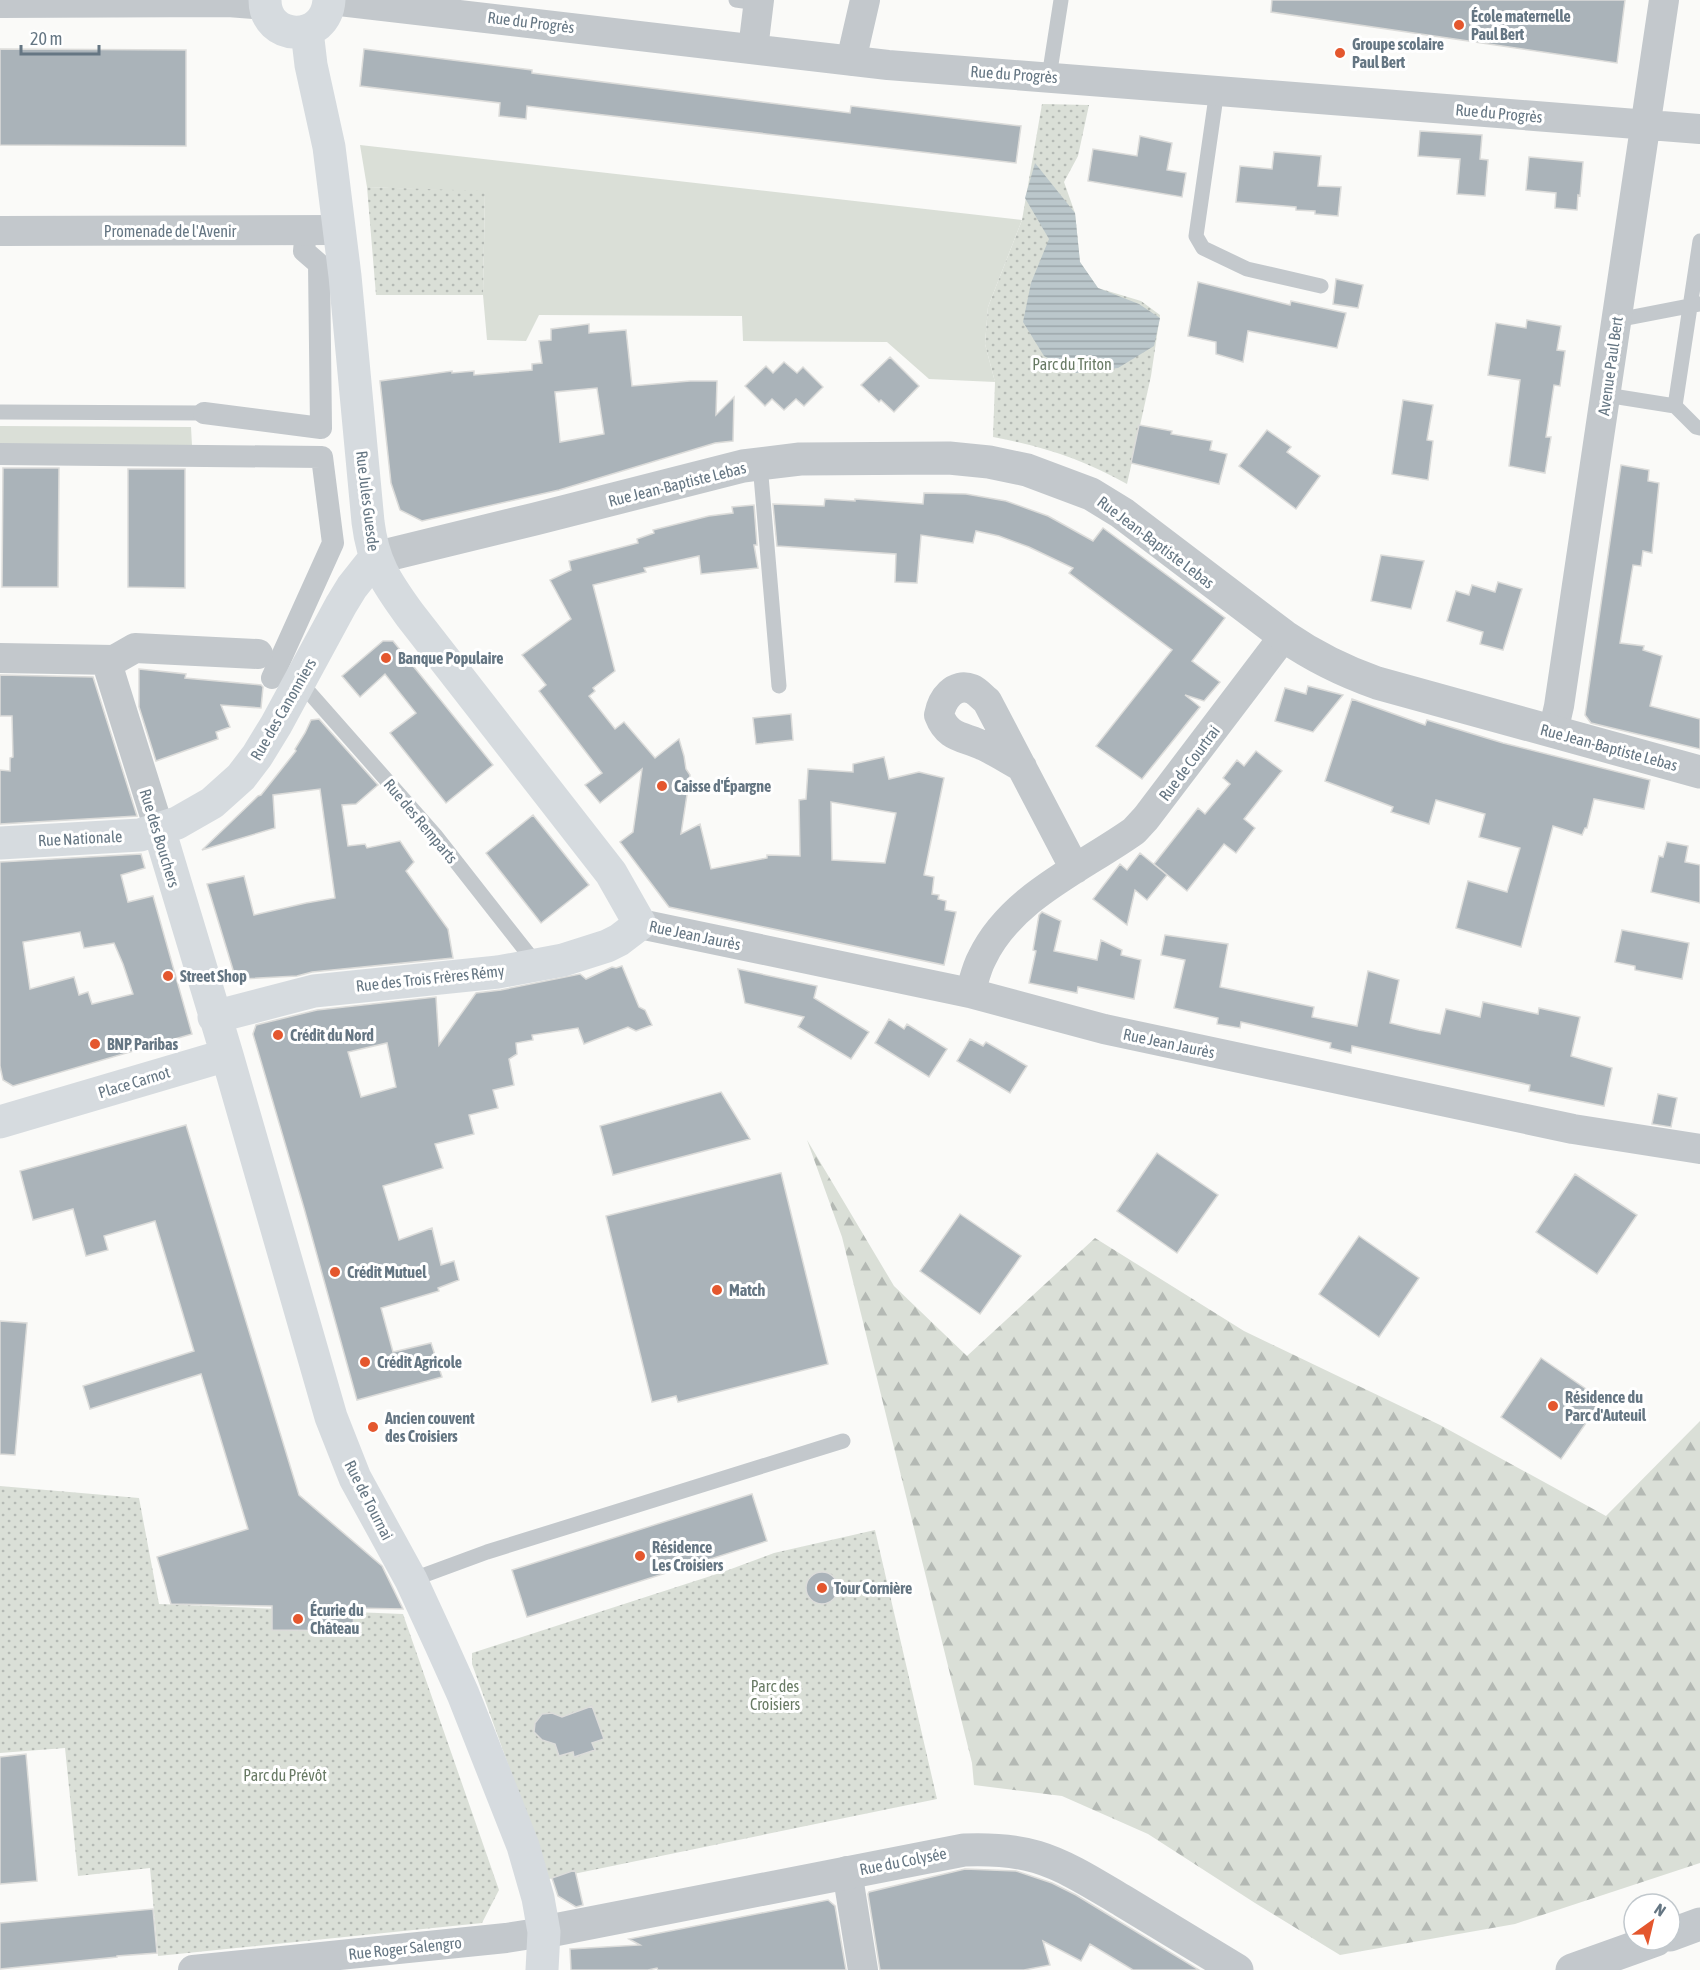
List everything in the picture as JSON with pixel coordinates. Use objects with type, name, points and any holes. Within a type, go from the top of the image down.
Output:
[{"type":"main road","points":[[265,2],[272,20],[280,28],[290,32],[307,31],[323,20],[328,10],[345,1]]},
{"type":"main road","name":"Rue Jules Guesde","points":[[307,31],[311,65],[329,147],[368,522],[375,558],[387,582],[410,615],[611,873],[640,924]]},
{"type":"main road","name":"Rue des Canonniers","points":[[159,829],[177,823],[213,803],[241,777],[266,741],[277,671],[346,596],[375,558]]},
{"type":"main road","name":"Rue Nationale","points":[[0,843],[120,837],[140,835],[159,829]]},
{"type":"main road","name":"Rue des Bouchers","points":[[159,829],[214,1017]]},
{"type":"main road","name":"Rue des Trois Frères Rémy","points":[[214,1017],[314,991],[498,972],[537,965],[608,946],[640,924]]},
{"type":"main road","points":[[214,1017],[227,1055]]},
{"type":"main road","name":"Place Carnot","points":[[1,1120],[227,1055]]},
{"type":"main road","name":"Rue de Tournai","points":[[227,1055],[331,1417],[355,1478],[411,1580],[463,1694],[523,1846],[544,1932],[542,1970]]},
{"type":"street","points":[[851,61],[865,0]]},
{"type":"street","name":"Avenue Paul Bert","points":[[1553,732],[1566,660],[1664,0]]},
{"type":"street","name":"Rue du Progrès","points":[[345,1],[851,61],[1700,129]]},
{"type":"street","points":[[751,1],[753,49]]},
{"type":"street","points":[[0,3],[265,2]]},
{"type":"street","points":[[0,658],[114,660],[135,648],[277,671],[333,543],[322,457],[319,264],[304,251],[306,230]]},
{"type":"street","name":"Promenade de l'Avenir","points":[[0,231],[339,230]]},
{"type":"street","points":[[204,413],[321,428]]},
{"type":"street","points":[[0,454],[322,457]]},
{"type":"street","name":"Rue Jean-Baptiste Lebas","points":[[375,558],[760,464],[800,459],[938,457],[989,462],[1043,475],[1076,487],[1106,502],[1284,636],[1318,658],[1377,683],[1700,772]]},
{"type":"street","name":"Rue de Courtrai","points":[[970,993],[981,958],[1000,930],[1033,898],[1134,831],[1284,636]]},
{"type":"street","name":"Rue des Bouchers","points":[[106,660],[159,829]]},
{"type":"street","points":[[1022,767],[1075,869]]},
{"type":"street","name":"Rue Jean Jaurès","points":[[640,924],[970,993],[1104,1029],[1550,1125],[1599,1135],[1700,1149]]},
{"type":"street","name":"Rue du Colysée","points":[[544,1932],[847,1871],[964,1850],[988,1849],[1039,1857],[1089,1881],[1237,1970]]},
{"type":"street","points":[[847,1871],[863,1970]]},
{"type":"street","points":[[1682,1931],[1700,1924]]},
{"type":"street","name":"Rue Roger Salengro","points":[[193,1970],[506,1938],[544,1932]]},
{"type":"street","points":[[1572,1970],[1622,1952]]},
{"type":"lane","points":[[1049,76],[1061,0]]},
{"type":"lane","points":[[1216,90],[1196,236],[1203,248],[1247,269],[1321,286]]},
{"type":"lane","points":[[1675,406],[1695,305],[1700,241]]},
{"type":"lane","points":[[1617,320],[1695,305]]},
{"type":"lane","points":[[1605,394],[1675,406],[1696,427],[1700,428]]},
{"type":"lane","points":[[0,412],[204,413]]},
{"type":"lane","points":[[760,464],[779,686]]},
{"type":"lane","name":"Rue des Remparts","points":[[277,671],[435,836],[537,965]]},
{"type":"lane","points":[[411,1580],[487,1552],[843,1441]]},
{"type":"green space","name":"Parc du Triton","points":[[1042,104],[1089,105],[1078,156],[1064,182],[1075,213],[1080,262],[1098,288],[1141,301],[1160,315],[1151,376],[1127,484],[1062,455],[993,437],[995,382],[985,344],[988,307],[1022,220]]},
{"type":"green space","points":[[360,145],[1022,220],[988,307],[985,344],[995,382],[929,379],[887,342],[743,341],[742,316],[539,315],[526,341],[487,340],[483,295],[485,192],[367,187]]},
{"type":"green space","points":[[367,187],[485,191],[483,295],[376,295]]},
{"type":"green space","points":[[0,426],[191,427],[192,446],[0,445]]},
{"type":"green space","points":[[807,1140],[894,1286],[967,1356],[1095,1238],[1244,1331],[1440,1425],[1606,1516],[1700,1421],[1700,1863],[1515,1924],[1340,1955],[1148,1834],[1062,1796],[974,1785],[972,1763],[842,1237]]},
{"type":"green space","name":"Parc du Prévôt","points":[[0,1486],[139,1498],[159,1604],[403,1614],[499,1890],[482,1923],[158,1956],[150,1868],[78,1876],[65,1748],[0,1753]]},
{"type":"green space","name":"Parc des Croisiers","points":[[875,1530],[937,1799],[549,1879],[472,1664],[472,1653],[723,1572],[774,1553]]},
{"type":"shaded area","points":[[1035,163],[1075,213],[1080,262],[1098,288],[1139,304],[1160,318],[1154,346],[1118,368],[1076,373],[1044,356],[1023,322],[1031,283],[1049,239],[1025,198]]},
{"type":"building","points":[[1272,0],[1625,0],[1617,63],[1271,12]]},
{"type":"building","points":[[0,49],[186,50],[186,146],[0,145]]},
{"type":"building","points":[[364,49],[532,70],[532,73],[850,113],[851,106],[1021,126],[1016,163],[527,106],[526,119],[499,116],[500,103],[360,86]]},
{"type":"building","points":[[1420,131],[1482,135],[1480,159],[1488,160],[1485,196],[1457,194],[1460,159],[1418,156]]},
{"type":"building","points":[[1140,136],[1172,143],[1167,170],[1186,173],[1182,197],[1088,181],[1093,149],[1137,156]]},
{"type":"building","points":[[1274,152],[1321,156],[1318,186],[1341,187],[1338,216],[1296,210],[1296,207],[1236,202],[1240,166],[1272,169]]},
{"type":"building","points":[[1529,157],[1583,162],[1577,210],[1555,208],[1556,193],[1526,190]]},
{"type":"building","points":[[1336,279],[1363,285],[1358,308],[1333,304]]},
{"type":"building","points":[[1198,282],[1290,305],[1291,301],[1346,313],[1337,348],[1248,331],[1243,362],[1216,354],[1216,342],[1188,336]]},
{"type":"building","points":[[1527,320],[1561,326],[1557,350],[1565,351],[1560,386],[1554,385],[1546,437],[1551,437],[1545,473],[1509,466],[1520,380],[1488,375],[1496,323],[1526,328]]},
{"type":"building","points":[[589,324],[589,333],[626,330],[632,386],[717,381],[716,415],[734,397],[733,441],[715,443],[559,490],[422,521],[400,510],[391,483],[380,381],[452,371],[452,373],[474,371],[474,375],[532,370],[532,364],[542,363],[539,341],[551,340],[551,329]],"holes":[[[597,388],[604,434],[560,442],[555,392]]]},
{"type":"building","points":[[890,357],[919,386],[894,412],[861,385]]},
{"type":"building","points":[[784,362],[797,373],[803,367],[823,387],[804,406],[796,399],[784,410],[772,399],[765,406],[745,386],[766,366],[773,373]]},
{"type":"building","points":[[1403,400],[1433,405],[1427,440],[1433,441],[1428,480],[1392,474]]},
{"type":"building","points":[[1139,425],[1172,431],[1171,434],[1212,441],[1210,450],[1227,454],[1219,484],[1131,463]]},
{"type":"building","points":[[1267,430],[1291,447],[1287,452],[1320,476],[1296,509],[1239,466]]},
{"type":"building","points":[[1621,465],[1649,470],[1648,481],[1659,483],[1652,553],[1643,551],[1641,566],[1633,565],[1620,643],[1644,646],[1643,650],[1662,656],[1650,706],[1700,719],[1700,749],[1591,723],[1585,715]]},
{"type":"building","points":[[3,468],[59,468],[58,587],[2,587]]},
{"type":"building","points":[[128,469],[185,469],[185,588],[128,587]]},
{"type":"building","points":[[924,493],[966,494],[1006,501],[1048,516],[1093,541],[1103,528],[1225,618],[1192,661],[1220,682],[1204,701],[1185,695],[1200,707],[1142,779],[1096,746],[1172,650],[1069,573],[1073,568],[1029,547],[999,536],[976,531],[973,543],[921,535],[917,583],[895,582],[896,554],[777,546],[773,504],[824,506],[825,499],[855,501],[855,499],[923,504]]},
{"type":"building","points":[[754,505],[757,545],[754,545],[758,568],[701,574],[699,556],[644,568],[646,572],[593,585],[615,671],[593,688],[595,691],[589,696],[615,729],[624,722],[655,758],[679,739],[686,769],[690,775],[681,834],[700,824],[711,869],[767,858],[767,855],[800,856],[799,800],[806,799],[808,769],[853,772],[853,764],[884,757],[889,779],[919,772],[944,778],[924,875],[934,877],[932,894],[939,895],[938,899],[946,901],[945,910],[956,912],[944,965],[669,907],[620,842],[633,832],[642,769],[600,803],[585,785],[602,773],[539,691],[546,685],[522,655],[571,619],[550,580],[571,570],[569,561],[638,543],[637,539],[654,533],[653,530],[709,516],[733,513],[732,507]],"holes":[[[831,802],[896,813],[885,863],[832,860]]]},
{"type":"building","points":[[1381,555],[1424,561],[1411,609],[1371,601]]},
{"type":"building","points":[[1498,582],[1522,589],[1503,650],[1480,644],[1483,632],[1447,621],[1456,591],[1469,595],[1472,585],[1495,592]]},
{"type":"building","points":[[383,641],[393,641],[493,765],[446,803],[390,733],[416,713],[385,674],[360,697],[342,676]]},
{"type":"building","points":[[139,669],[186,674],[185,678],[261,685],[263,687],[261,708],[221,705],[230,727],[216,732],[218,739],[156,761],[139,707]]},
{"type":"building","points":[[0,675],[93,677],[137,816],[0,824],[0,770],[10,771],[10,758],[13,757],[12,716],[0,716]]},
{"type":"building","points":[[1308,686],[1343,695],[1313,732],[1275,721],[1285,688],[1306,694]]},
{"type":"building","points":[[1352,699],[1425,725],[1427,720],[1503,743],[1650,780],[1644,809],[1594,799],[1587,828],[1582,835],[1553,826],[1521,947],[1456,928],[1468,881],[1507,892],[1520,848],[1479,837],[1485,814],[1436,800],[1429,824],[1391,812],[1393,807],[1325,781]]},
{"type":"building","points":[[791,714],[793,740],[756,744],[753,718]]},
{"type":"building","points":[[319,719],[378,785],[356,804],[342,805],[348,846],[365,844],[367,848],[400,841],[414,862],[406,871],[448,929],[453,958],[312,972],[297,976],[242,979],[234,973],[207,884],[244,876],[254,915],[335,898],[320,789],[273,795],[275,828],[202,850],[261,795],[296,751],[311,720]]},
{"type":"building","points":[[1256,751],[1282,771],[1244,819],[1255,828],[1236,853],[1224,844],[1187,891],[1154,864],[1198,808],[1205,814],[1230,784],[1223,778],[1237,760],[1244,766]]},
{"type":"building","points":[[533,815],[589,885],[541,923],[486,853]]},
{"type":"building","points":[[1667,842],[1688,846],[1685,862],[1700,865],[1700,903],[1651,892],[1659,856],[1663,857]]},
{"type":"building","points":[[1140,853],[1167,875],[1147,900],[1135,890],[1127,925],[1093,899],[1120,864],[1127,870]]},
{"type":"building","points":[[141,854],[145,868],[121,875],[128,902],[153,896],[192,1034],[13,1086],[3,1080],[0,1066],[0,862]],"holes":[[[80,932],[84,948],[114,943],[133,994],[92,1004],[88,992],[79,995],[74,977],[30,989],[23,942]]]},
{"type":"building","points":[[1042,912],[1061,921],[1054,951],[1097,960],[1101,940],[1122,950],[1121,955],[1141,960],[1134,999],[1078,987],[1077,993],[1029,983],[1036,951],[1033,950],[1039,915]]},
{"type":"building","points":[[1622,930],[1689,943],[1682,979],[1635,970],[1635,966],[1615,962]]},
{"type":"building","points":[[1165,935],[1228,944],[1220,987],[1314,1007],[1312,1017],[1357,1026],[1368,971],[1399,980],[1390,1023],[1419,1030],[1440,1034],[1446,1009],[1480,1017],[1483,1002],[1538,1014],[1539,1008],[1580,1017],[1571,1056],[1612,1068],[1604,1106],[1529,1091],[1530,1085],[1352,1046],[1351,1053],[1330,1048],[1331,1043],[1241,1022],[1240,1028],[1217,1024],[1218,1018],[1174,1008],[1185,960],[1161,955]]},
{"type":"building","points":[[622,966],[639,1007],[645,1010],[652,1025],[636,1031],[628,1027],[584,1044],[578,1028],[532,1035],[533,1040],[516,1043],[517,1054],[509,1059],[514,1085],[493,1090],[498,1108],[469,1115],[474,1134],[435,1144],[443,1168],[383,1186],[399,1240],[432,1228],[441,1265],[454,1261],[459,1280],[438,1288],[439,1291],[381,1308],[393,1352],[431,1343],[442,1377],[357,1400],[253,1034],[256,1025],[317,1010],[436,997],[439,1045],[476,993],[580,974],[586,979],[612,967]],"holes":[[[387,1043],[396,1087],[361,1097],[348,1052]]]},
{"type":"building","points":[[738,969],[817,986],[814,998],[869,1032],[851,1059],[798,1027],[804,1017],[745,1003]]},
{"type":"building","points":[[889,1019],[904,1029],[907,1024],[947,1049],[929,1077],[875,1043]]},
{"type":"building","points":[[970,1039],[983,1046],[986,1042],[1027,1066],[1010,1093],[957,1061]]},
{"type":"building","points":[[721,1092],[750,1139],[613,1175],[600,1126]]},
{"type":"building","points":[[1658,1094],[1677,1098],[1671,1127],[1652,1124]]},
{"type":"building","points":[[186,1125],[299,1495],[382,1566],[403,1609],[354,1608],[353,1631],[272,1630],[272,1606],[171,1604],[157,1557],[248,1529],[201,1374],[90,1409],[83,1386],[194,1351],[155,1221],[104,1236],[108,1250],[86,1256],[73,1209],[33,1220],[20,1171]]},
{"type":"building","points":[[1157,1153],[1218,1195],[1177,1253],[1117,1211]]},
{"type":"building","name":"Match","points":[[781,1173],[828,1364],[678,1402],[676,1396],[652,1402],[606,1216]]},
{"type":"building","points":[[1575,1174],[1637,1215],[1597,1274],[1536,1232]]},
{"type":"building","points":[[960,1214],[1021,1256],[980,1314],[920,1271]]},
{"type":"building","points":[[1359,1236],[1419,1278],[1379,1337],[1319,1294]]},
{"type":"building","points":[[0,1321],[27,1323],[15,1455],[0,1454]]},
{"type":"building","name":"Résidence du Parc d'Auteuil","points":[[1541,1358],[1602,1400],[1561,1459],[1501,1417]]},
{"type":"building","name":"Résidence Les Croisiers","points":[[752,1494],[767,1541],[527,1617],[512,1570]]},
{"type":"building","name":"Tour Cornière","points":[[822,1572],[833,1577],[838,1588],[833,1599],[822,1604],[811,1599],[806,1588],[811,1577]]},
{"type":"building","points":[[592,1706],[604,1739],[592,1743],[595,1750],[574,1757],[573,1752],[559,1756],[555,1744],[542,1740],[534,1732],[535,1723],[542,1714],[552,1713],[562,1717]]},
{"type":"building","points":[[26,1754],[37,1881],[0,1884],[0,1757]]},
{"type":"building","points":[[965,1869],[1016,1871],[1052,1883],[1076,1895],[1199,1970],[1133,1970],[1090,1944],[1081,1961],[1043,1941],[1050,1965],[1024,1970],[880,1970],[869,1892]]},
{"type":"building","points":[[575,1870],[583,1905],[576,1907],[558,1896],[552,1878]]},
{"type":"building","points":[[828,1900],[835,1906],[846,1970],[658,1970],[657,1968],[571,1970],[570,1949],[640,1945],[629,1939]]},
{"type":"building","points":[[153,1909],[157,1953],[0,1969],[0,1923]]},
{"type":"place","name":"École maternelle Paul Bert","points":[[1459,25]]},
{"type":"place","name":"Groupe scolaire Paul Bert","points":[[1340,53]]},
{"type":"place","name":"Banque Populaire","points":[[386,658]]},
{"type":"place","name":"Caisse d'Épargne","points":[[662,786]]},
{"type":"place","name":"Street Shop","points":[[168,976]]},
{"type":"place","name":"Crédit du Nord","points":[[278,1035]]},
{"type":"place","name":"BNP Paribas","points":[[95,1044]]},
{"type":"place","name":"Crédit Mutuel","points":[[335,1272]]},
{"type":"place","name":"Match","points":[[717,1290]]},
{"type":"place","name":"Crédit Agricole","points":[[365,1362]]},
{"type":"place","name":"Résidence du Parc d'Auteuil","points":[[1553,1406]]},
{"type":"place","name":"Ancien couvent des Croisiers","points":[[373,1427]]},
{"type":"place","name":"Résidence Les Croisiers","points":[[640,1556]]},
{"type":"place","name":"Tour Cornière","points":[[822,1588]]},
{"type":"place","name":"Écurie du Château","points":[[298,1619]]}]
